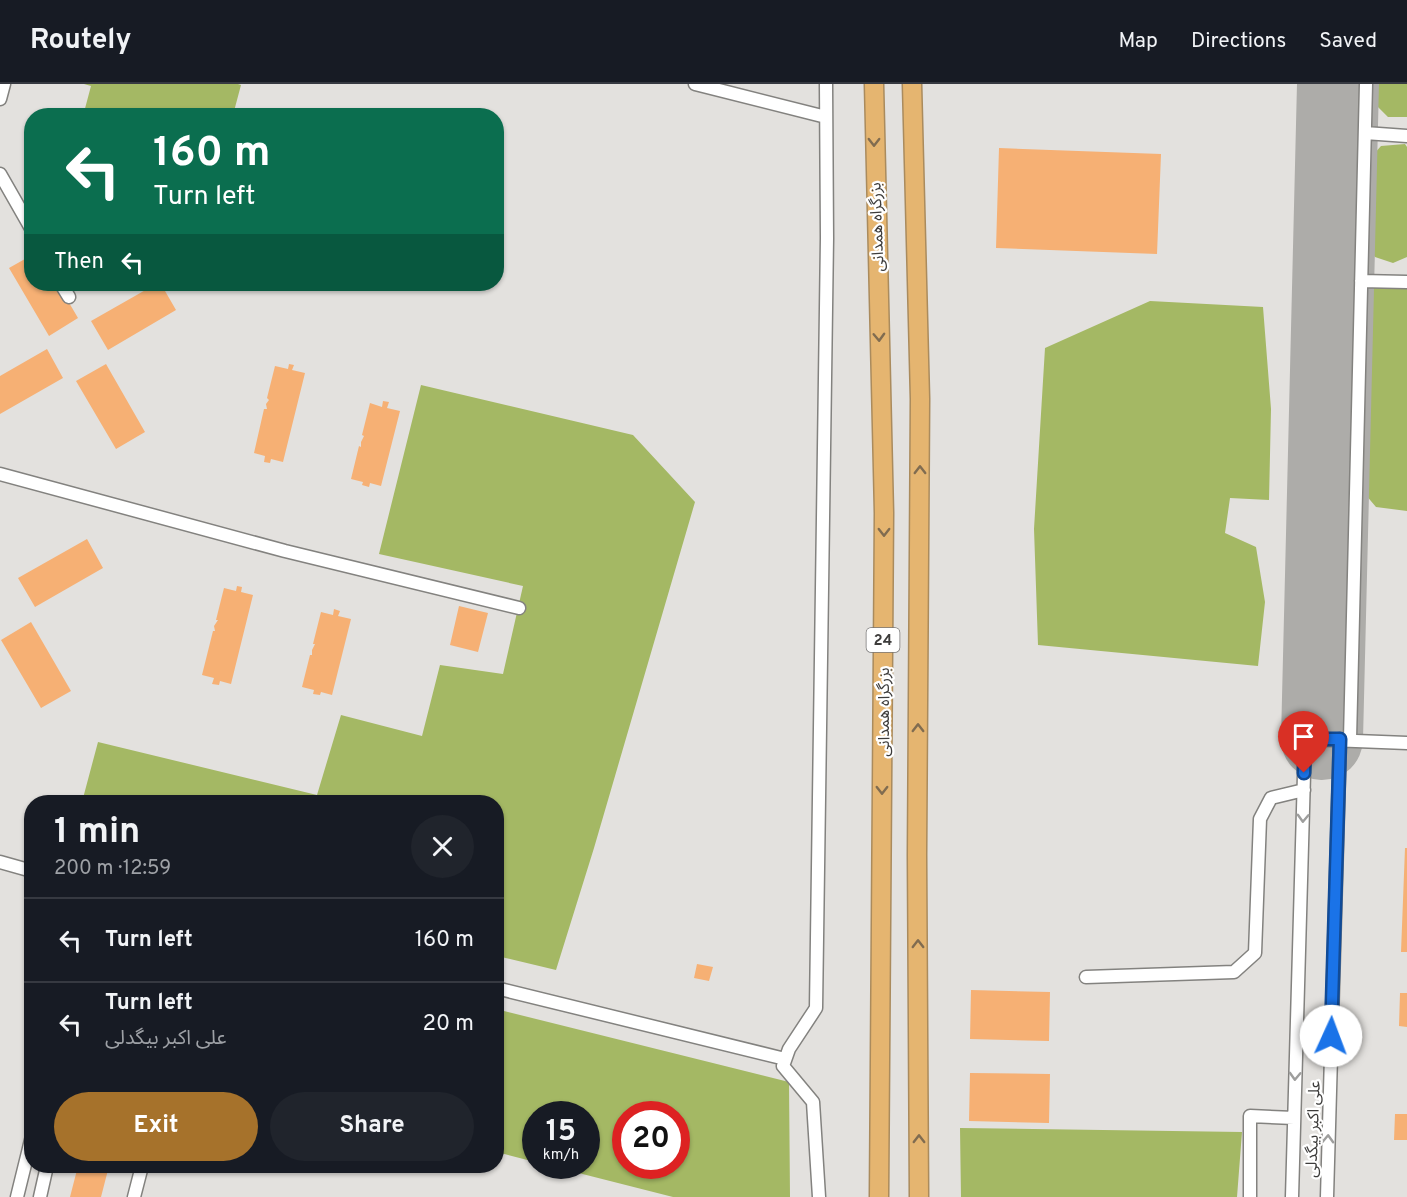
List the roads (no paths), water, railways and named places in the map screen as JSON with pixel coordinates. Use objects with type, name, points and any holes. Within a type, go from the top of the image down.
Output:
[{"type":"highway","name":"بزرگراه همدانی","points":[[874,84],[884,513],[879,1197]]},
{"type":"highway","name":"24","points":[[912,84],[920,399],[917,855],[919,1197]]},
{"type":"lane","points":[[0,99],[4,84]]},
{"type":"lane","points":[[695,84],[826,117]]},
{"type":"lane","points":[[819,1197],[813,1102],[783,1066],[789,1049],[816,1008],[827,238],[826,84]]},
{"type":"lane","name":"علی اکبر بیگدلی","points":[[1327,1197],[1345,739],[1366,84]]},
{"type":"lane","points":[[1365,133],[1407,136]]},
{"type":"lane","points":[[0,174],[24,216]]},
{"type":"lane","points":[[1361,281],[1407,282]]},
{"type":"lane","points":[[65,291],[69,297]]},
{"type":"lane","points":[[0,474],[285,551],[519,608]]},
{"type":"lane","name":"علی اکبر بیگدلی","points":[[1292,1197],[1305,739],[1345,739]]},
{"type":"lane","points":[[1345,739],[1407,742]]},
{"type":"lane","points":[[1086,977],[1234,972],[1255,953],[1260,819],[1271,798],[1304,790]]},
{"type":"lane","points":[[0,862],[24,869]]},
{"type":"lane","points":[[504,990],[781,1058]]},
{"type":"lane","points":[[1250,1197],[1250,1116],[1294,1118]]},
{"type":"lane","points":[[16,1197],[24,1166]]},
{"type":"lane","points":[[40,1197],[45,1173]]},
{"type":"lane","points":[[134,1197],[140,1173]]}]
